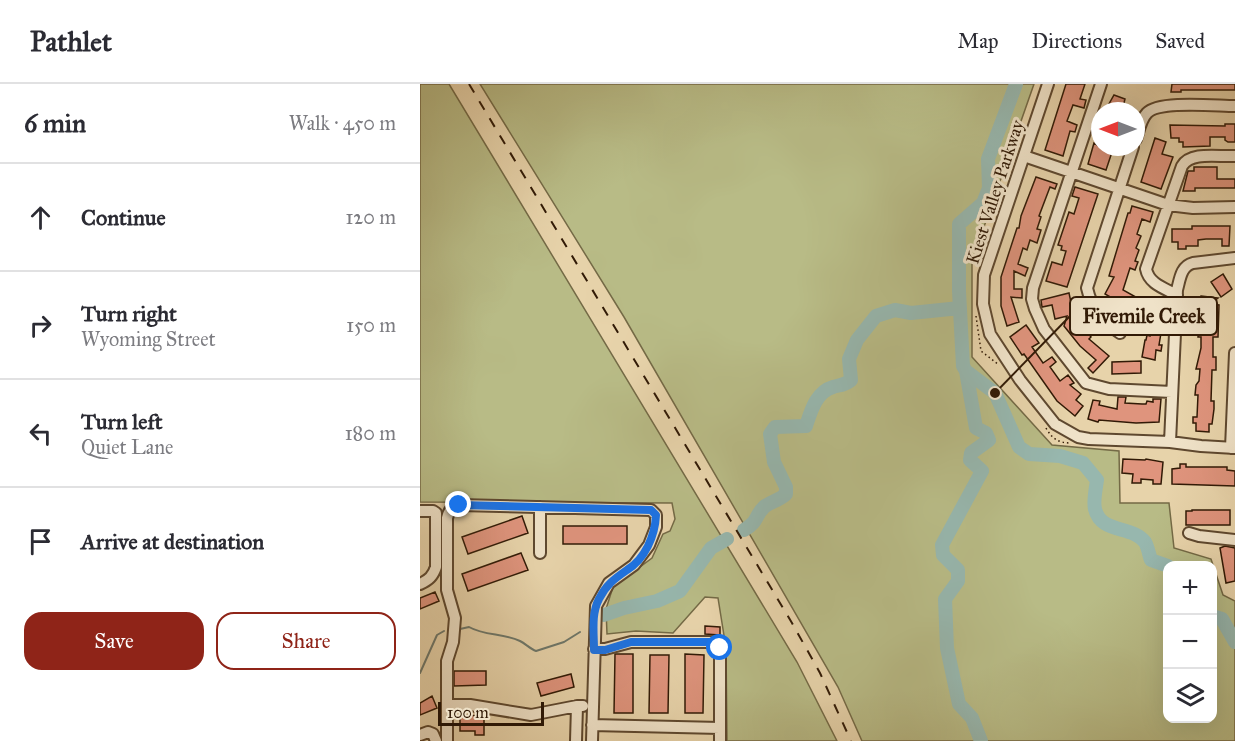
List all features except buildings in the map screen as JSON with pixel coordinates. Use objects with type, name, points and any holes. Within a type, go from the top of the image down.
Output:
[{"type":"street","name":"Kiest Valley Parkway","points":[[1048,84],[984,274],[982,304],[990,334],[997,348],[1054,424],[1078,437],[1233,448]]},
{"type":"street","points":[[1101,84],[1033,288],[1032,298],[1039,319],[1086,383],[1109,389],[1172,392]]},
{"type":"street","points":[[1145,114],[1153,108],[1165,106],[1235,106]]},
{"type":"street","points":[[1024,156],[1168,205],[1194,208],[1235,207]]},
{"type":"street","points":[[1120,333],[1104,322],[1094,310],[1087,288],[1130,156]]},
{"type":"street","points":[[1177,295],[1155,284],[1148,278],[1146,269],[1186,159],[1235,156]]},
{"type":"street","points":[[1170,442],[1177,295],[1182,272],[1187,264],[1235,258]]},
{"type":"street","points":[[1233,448],[1235,353]]},
{"type":"street","points":[[447,741],[447,661],[453,642],[455,618],[447,590],[448,512],[452,507],[459,505],[651,510],[656,515],[652,537],[640,558],[627,571],[613,578],[598,600],[594,614],[592,741]]},
{"type":"street","points":[[540,507],[540,553]]},
{"type":"street","points":[[420,510],[436,513],[436,567],[428,580],[420,584]]},
{"type":"street","points":[[1189,533],[1235,540]]},
{"type":"street","points":[[594,650],[605,650],[631,642],[714,642],[720,648],[720,741]]},
{"type":"street","points":[[447,705],[470,705],[531,715],[577,706],[592,706]]},
{"type":"street","points":[[576,741],[577,706]]},
{"type":"street","points":[[592,725],[720,728]]},
{"type":"street","points":[[420,735],[428,732],[433,734],[436,741]]},
{"type":"path","points":[[975,308],[981,351],[1000,366]]},
{"type":"path","points":[[1046,427],[1057,441],[1075,444]]},
{"type":"green space","points":[[420,84],[449,84],[797,662],[837,741],[727,741],[726,648],[718,598],[705,597],[673,633],[636,631],[607,634],[606,609],[613,587],[652,558],[663,534],[670,531],[675,519],[672,503],[420,502]]},
{"type":"green space","points":[[480,84],[1034,84],[972,261],[972,357],[1052,445],[1119,451],[1120,503],[1169,503],[1174,548],[1211,559],[1212,561],[1163,561],[1163,723],[1217,723],[1217,577],[1223,595],[1235,601],[1235,741],[862,741],[838,687],[624,317]]},
{"type":"waterway","points":[[1016,84],[988,159],[989,188],[983,203],[959,224],[959,291],[963,366],[966,371],[995,393],[1019,447],[1029,454],[1060,456],[1083,463],[1097,480],[1094,502],[1098,517],[1110,526],[1139,537],[1145,542],[1151,560],[1163,564]]},
{"type":"waterway","points":[[744,530],[752,524],[764,507],[786,494],[786,487],[774,462],[770,434],[775,427],[806,426],[815,403],[822,393],[851,380],[849,359],[857,340],[876,316],[895,310],[911,313],[960,308]]},
{"type":"waterway","points":[[966,371],[976,428],[986,433],[989,440],[971,453],[970,460],[982,471],[942,545],[943,555],[958,570],[958,581],[945,599],[947,648],[959,704],[972,718],[981,741]]},
{"type":"waterway","points":[[604,615],[657,601],[680,591],[711,548],[727,539]]},
{"type":"waterway","points":[[1217,618],[1222,619],[1235,642]]},
{"type":"waterway","points":[[460,629],[469,627],[481,632],[514,638],[536,651],[564,642],[580,632]]},
{"type":"waterway","points":[[420,673],[437,635],[444,631]]},
{"type":"railway","points":[[469,84],[792,623],[820,673],[851,741]]},
{"type":"place","name":"Fivemile Creek","points":[[995,393]]},
{"type":"route","points":[[459,505],[651,510],[656,515],[656,527],[649,545],[634,565],[613,578],[598,600],[594,614],[594,650],[605,650],[631,642],[714,642],[720,648]]}]
